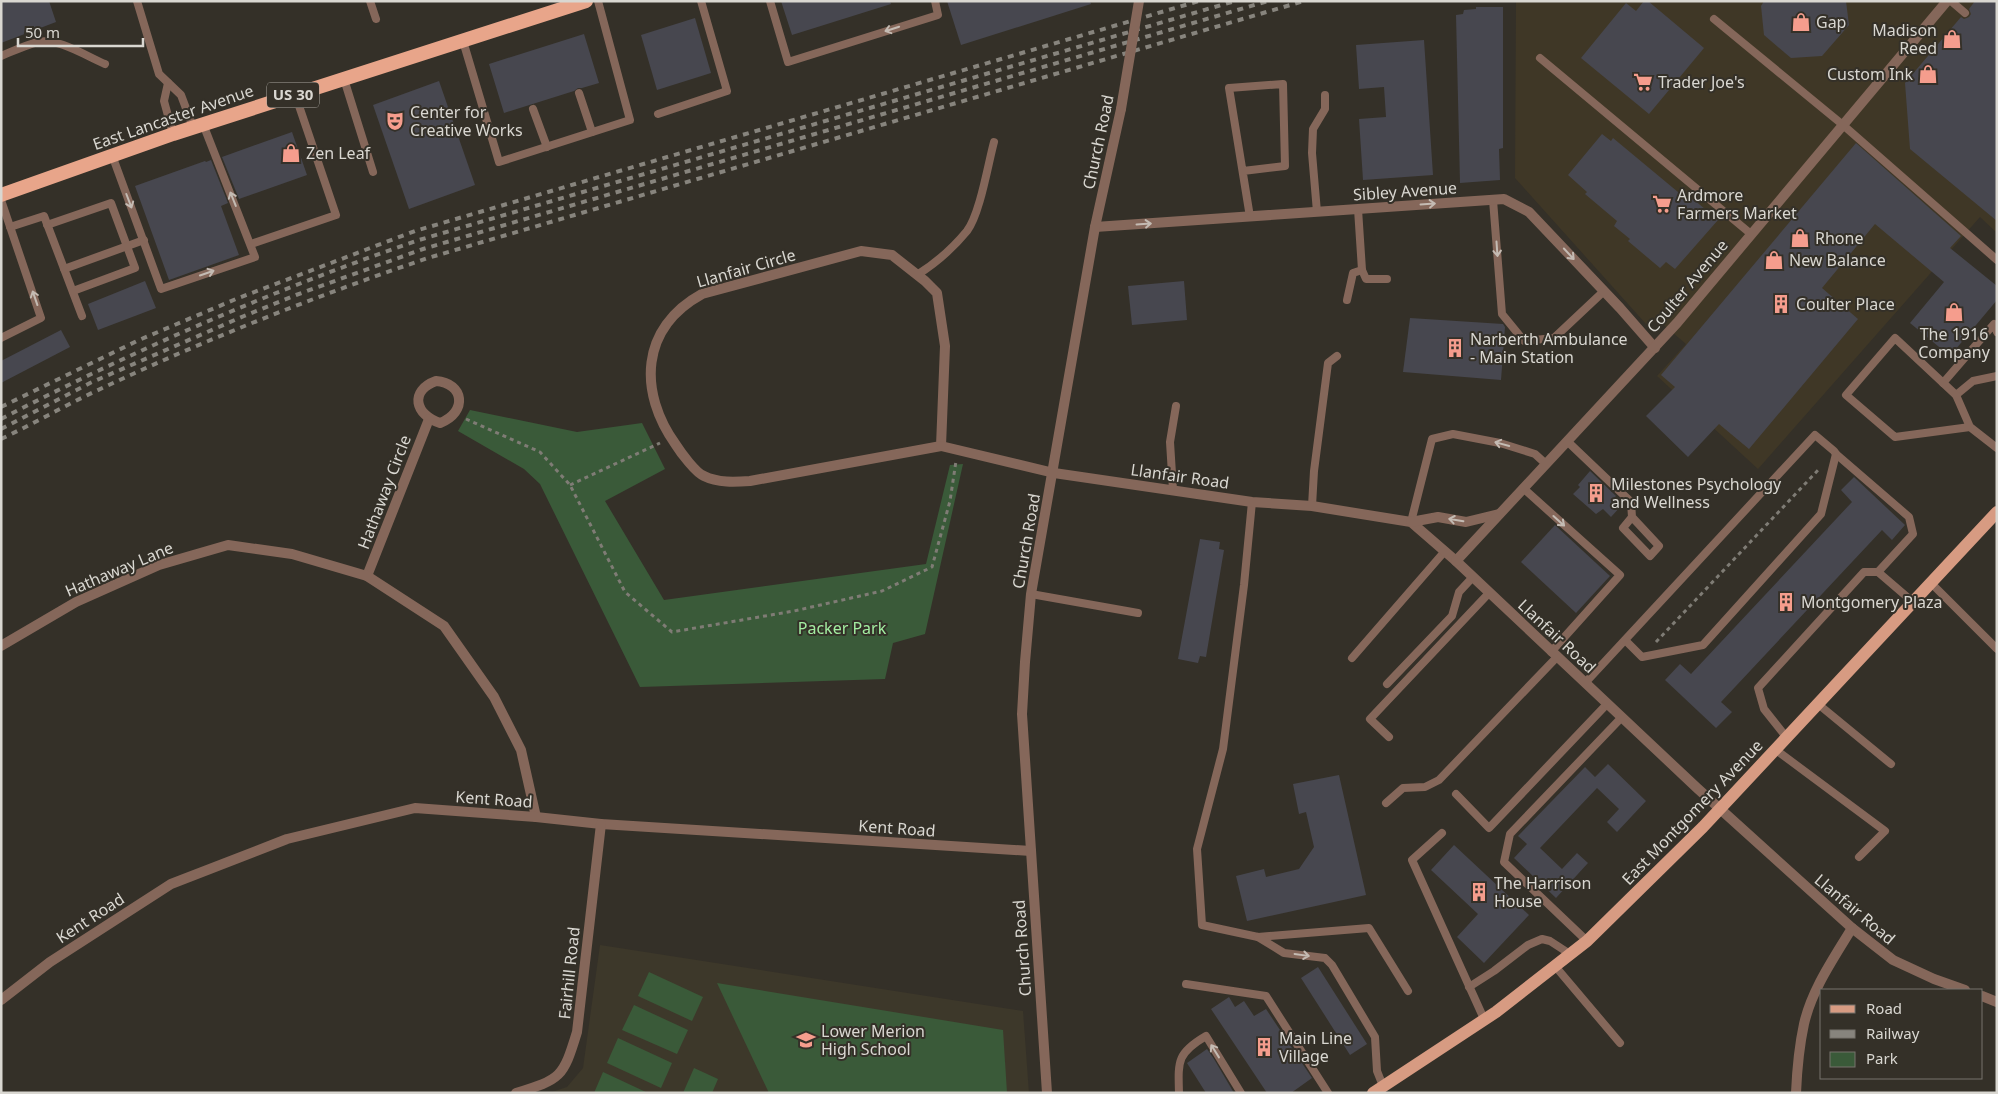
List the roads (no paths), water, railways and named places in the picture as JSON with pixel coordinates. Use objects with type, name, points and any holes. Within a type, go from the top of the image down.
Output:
[{"type":"highway","name":"East Lancaster Avenue","points":[[1,195],[172,134],[586,1]]},
{"type":"main road","name":"East Montgomery Avenue","points":[[1378,1089],[1484,1019],[1587,941],[1720,810],[1997,512]]},
{"type":"street","name":"Church Road","points":[[1047,1093],[1022,714],[1025,662],[1031,594],[1054,473],[1095,227],[1121,110],[1139,1]]},
{"type":"street","name":"Coulter Avenue","points":[[1456,561],[1655,348],[1844,125],[1946,1]]},
{"type":"street","name":"Sibley Avenue","points":[[1095,227],[1504,199],[1529,212],[1655,348]]},
{"type":"street","name":"Llanfair Circle","points":[[941,446],[945,346],[937,293],[918,274],[892,255],[861,251],[702,294],[688,302],[667,324],[658,337],[650,371],[656,407],[670,438],[703,476],[726,482],[750,481],[941,446],[1054,473]]},
{"type":"street","points":[[436,382],[443,382],[452,387],[460,402],[455,413],[440,423],[429,419],[419,404],[419,394],[423,387],[436,382]]},
{"type":"street","name":"Hathaway Circle","points":[[367,576],[429,419]]},
{"type":"street","name":"Llanfair Road","points":[[1054,473],[1252,502],[1312,506],[1411,522],[1456,561],[1720,810],[1852,928],[1892,960],[1934,979],[1962,989]]},
{"type":"street","points":[[1411,522],[1438,517],[1466,522],[1500,514]]},
{"type":"street","name":"Hathaway Lane","points":[[1,646],[76,602],[159,565],[228,546],[292,554],[367,576],[444,626],[494,697],[521,750],[536,817]]},
{"type":"street","name":"Kent Road","points":[[1,1000],[50,962],[171,884],[287,839],[416,808],[601,824],[1031,851]]},
{"type":"street","name":"Fairhill Road","points":[[516,1093],[548,1082],[560,1075],[566,1066],[575,1039],[601,824]]},
{"type":"street","points":[[1796,1093],[1804,1023],[1821,979],[1852,928]]},
{"type":"street","points":[[1983,996],[1997,1002]]},
{"type":"lane","points":[[112,155],[161,289],[255,257],[251,244],[198,126],[181,94],[159,74],[137,1]]},
{"type":"lane","points":[[370,1],[376,19]]},
{"type":"lane","points":[[463,41],[499,162],[630,120],[598,1]]},
{"type":"lane","points":[[658,114],[727,91],[701,1]]},
{"type":"lane","points":[[770,1],[788,62],[938,15],[935,1]]},
{"type":"lane","points":[[1951,1],[1965,13]]},
{"type":"lane","points":[[1714,20],[1844,125],[1997,260]]},
{"type":"lane","points":[[1,56],[39,42],[48,41],[60,44],[105,64]]},
{"type":"lane","points":[[1540,58],[1751,234]]},
{"type":"lane","points":[[344,79],[373,172]]},
{"type":"lane","points":[[168,83],[164,101],[172,134]]},
{"type":"lane","points":[[1243,171],[1285,166],[1283,84],[1229,88],[1250,217]]},
{"type":"lane","points":[[579,93],[592,132]]},
{"type":"lane","points":[[251,244],[336,215],[295,94]]},
{"type":"lane","points":[[1317,212],[1312,153],[1313,129],[1325,109],[1325,95]]},
{"type":"lane","points":[[533,109],[547,147]]},
{"type":"lane","points":[[918,274],[935,264],[968,230],[977,208],[994,142]]},
{"type":"lane","points":[[1,200],[41,318],[1,338]]},
{"type":"lane","points":[[1493,200],[1502,314],[1524,341],[1554,338],[1604,291]]},
{"type":"lane","points":[[47,225],[111,203],[128,246],[135,268],[73,291]]},
{"type":"lane","points":[[1358,209],[1362,270],[1366,279],[1387,279]]},
{"type":"lane","points":[[10,227],[44,216],[82,316]]},
{"type":"lane","points":[[64,269],[144,240]]},
{"type":"lane","points":[[1346,300],[1354,273],[1362,270]]},
{"type":"lane","points":[[1942,383],[1994,324],[1997,332]]},
{"type":"lane","points":[[1970,427],[1895,437],[1846,395],[1895,338],[1956,395],[1970,427],[1997,448]]},
{"type":"lane","points":[[1312,506],[1314,471],[1328,363],[1337,356]]},
{"type":"lane","points":[[1956,395],[1973,381],[1997,376]]},
{"type":"lane","points":[[1173,490],[1170,442],[1176,406]]},
{"type":"lane","points":[[1411,522],[1432,439],[1453,434],[1500,443],[1535,454],[1546,464]]},
{"type":"lane","points":[[1585,683],[1815,435],[1910,517],[1913,534],[1878,572]]},
{"type":"lane","points":[[1567,442],[1631,502],[1632,517],[1659,546],[1650,556],[1622,528],[1632,517]]},
{"type":"lane","points":[[1625,640],[1642,657],[1703,645],[1821,514],[1835,453]]},
{"type":"lane","points":[[1386,803],[1403,788],[1425,786],[1439,780],[1554,654],[1620,575],[1523,488]]},
{"type":"lane","points":[[1252,502],[1243,594],[1223,749],[1197,849],[1202,925],[1258,937],[1369,928],[1408,990]]},
{"type":"lane","points":[[1352,658],[1445,551]]},
{"type":"lane","points":[[1787,738],[1764,709],[1758,688],[1864,572],[1878,572],[1913,602]]},
{"type":"lane","points":[[1387,684],[1452,616],[1459,592],[1472,578]]},
{"type":"lane","points":[[1931,583],[1997,649]]},
{"type":"lane","points":[[1389,737],[1370,719],[1489,593]]},
{"type":"lane","points":[[1031,594],[1138,613]]},
{"type":"lane","points":[[1456,794],[1489,828],[1607,704]]},
{"type":"lane","points":[[1818,704],[1891,764]]},
{"type":"lane","points":[[1587,941],[1504,862],[1510,834],[1622,717]]},
{"type":"lane","points":[[1776,750],[1885,831],[1859,857]]},
{"type":"lane","points":[[1442,833],[1412,860],[1484,1019]]},
{"type":"lane","points":[[1258,937],[1284,953],[1325,958],[1332,965],[1375,1036],[1378,1089]]},
{"type":"lane","points":[[1469,987],[1528,945],[1542,940],[1550,941],[1570,954]]},
{"type":"lane","points":[[1555,966],[1620,1043]]},
{"type":"lane","points":[[1186,984],[1266,996],[1328,1093]]},
{"type":"lane","points":[[1179,1093],[1178,1070],[1180,1057],[1193,1044],[1206,1036],[1241,1093]]},
{"type":"railway","points":[[1,407],[139,340],[236,299],[415,231],[1199,1]]},
{"type":"railway","points":[[1,419],[103,368],[207,322],[312,279],[419,240],[1235,1]]},
{"type":"railway","points":[[1,429],[90,383],[244,316],[423,249],[1268,1]]},
{"type":"railway","points":[[1,439],[96,391],[219,337],[302,303],[428,258],[1304,1]]},
{"type":"place","name":"Gap","points":[[1801,22]]},
{"type":"place","name":"Madison Reed","points":[[1952,39]]},
{"type":"place","name":"Custom Ink","points":[[1928,74]]},
{"type":"place","name":"Trader Joe's","points":[[1643,82]]},
{"type":"place","name":"Center for Creative Works","points":[[395,121]]},
{"type":"place","name":"Zen Leaf","points":[[291,153]]},
{"type":"place","name":"Ardmore Farmers Market","points":[[1662,204]]},
{"type":"place","name":"Rhone","points":[[1800,238]]},
{"type":"place","name":"New Balance","points":[[1774,260]]},
{"type":"place","name":"Coulter Place","points":[[1781,304]]},
{"type":"place","name":"The 1916 Company","points":[[1954,312]]},
{"type":"place","name":"Narberth Ambulance - Main Station","points":[[1455,348]]},
{"type":"place","name":"Milestones Psychology and Wellness","points":[[1596,493]]},
{"type":"place","name":"Montgomery Plaza","points":[[1786,602]]},
{"type":"place","name":"The Harrison House","points":[[1479,892]]},
{"type":"place","name":"Lower Merion High School","points":[[806,1040]]},
{"type":"place","name":"Main Line Village","points":[[1264,1047]]},
{"type":"park label","name":"Packer Park","points":[[842,628]]}]
